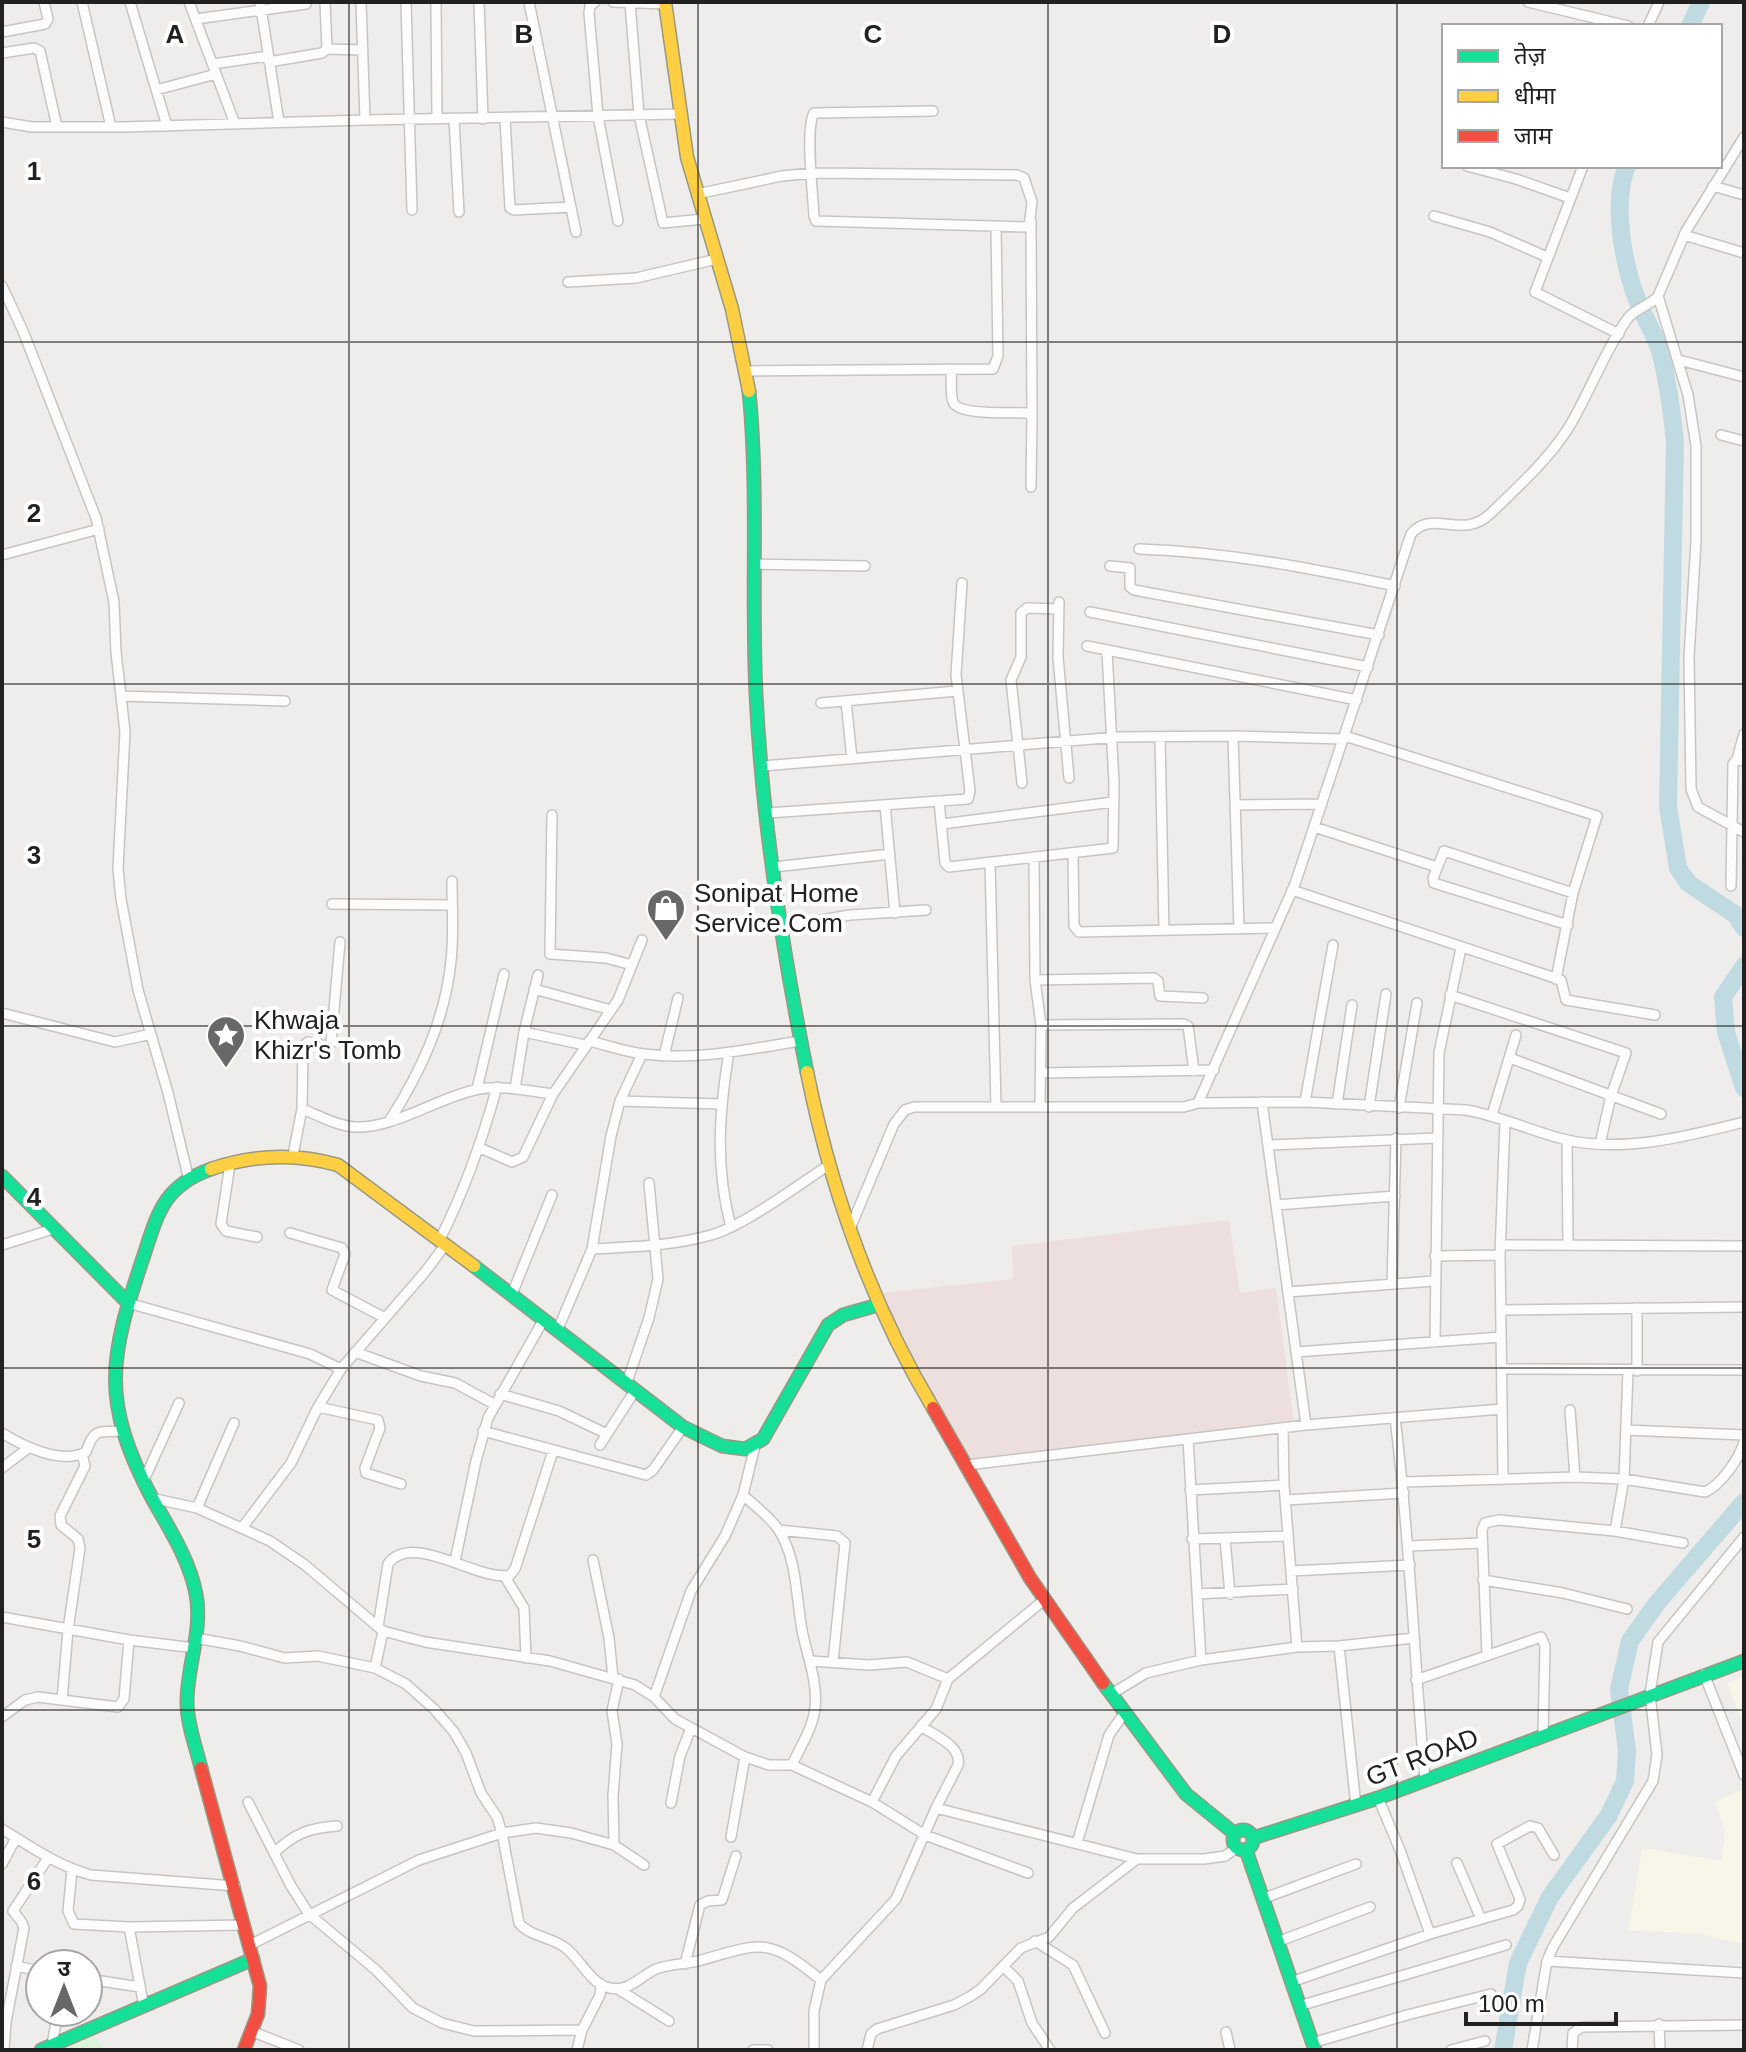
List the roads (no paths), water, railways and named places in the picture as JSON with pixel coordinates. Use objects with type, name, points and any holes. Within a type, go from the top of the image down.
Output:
[{"type":"street","points":[[2,32],[45,24],[48,19],[44,2]]},
{"type":"street","points":[[82,2],[111,127]]},
{"type":"street","points":[[130,2],[167,126]]},
{"type":"street","points":[[189,2],[235,124]]},
{"type":"street","points":[[325,2],[327,49]]},
{"type":"street","points":[[361,2],[365,120]]},
{"type":"street","points":[[406,2],[412,210]]},
{"type":"street","points":[[436,2],[437,119]]},
{"type":"street","points":[[479,2],[483,119]]},
{"type":"street","points":[[529,2],[576,232]]},
{"type":"street","points":[[595,2],[590,6],[589,13],[598,116],[618,221]]},
{"type":"street","points":[[613,2],[665,3],[691,175],[746,371],[756,449],[758,715],[781,927],[800,1041],[829,1165],[849,1231],[878,1305],[1008,1544],[1044,1600],[1167,1772],[1186,1794],[1243,1843],[1313,2047],[1407,2015],[1491,1994]]},
{"type":"street","points":[[1528,2],[1620,24]]},
{"type":"street","points":[[1649,24],[1659,2]]},
{"type":"street","points":[[630,3],[639,115],[663,223],[704,219]]},
{"type":"street","points":[[196,19],[260,6],[306,4]]},
{"type":"street","points":[[260,6],[279,122]]},
{"type":"street","points":[[2,53],[34,48],[40,51],[57,127]]},
{"type":"street","points":[[156,90],[214,69],[322,53],[327,49],[363,50]]},
{"type":"street","points":[[933,111],[814,113],[810,123],[814,216],[818,223],[996,228],[1027,227],[1031,221]]},
{"type":"street","points":[[2,122],[32,127],[111,127],[681,114]]},
{"type":"street","points":[[454,119],[459,212]]},
{"type":"street","points":[[505,119],[510,208],[571,207]]},
{"type":"street","points":[[1198,1103],[1292,890],[1411,534],[1416,528],[1430,522],[1462,527],[1482,521],[1553,448],[1571,423],[1632,314],[1655,300],[1684,235],[1744,137]]},
{"type":"street","points":[[1475,168],[1570,198]]},
{"type":"street","points":[[1582,168],[1536,285],[1536,295],[1619,334]]},
{"type":"street","points":[[697,194],[812,173],[1020,175],[1029,189],[1031,221],[1031,487]]},
{"type":"street","points":[[1713,186],[1744,195]]},
{"type":"street","points":[[1434,216],[1483,230],[1547,257]]},
{"type":"street","points":[[746,371],[990,370],[996,365],[996,228]]},
{"type":"street","points":[[1684,235],[1744,253]]},
{"type":"street","points":[[568,282],[636,278],[717,259]]},
{"type":"street","points":[[2,286],[99,529],[114,602],[125,732],[119,884],[138,990],[189,1180]]},
{"type":"street","points":[[1655,300],[1679,360],[1696,446],[1696,541],[1689,657],[1691,789],[1698,807],[1744,832]]},
{"type":"street","points":[[1679,360],[1744,377]]},
{"type":"street","points":[[951,370],[953,402],[957,408],[1025,413],[1032,417]]},
{"type":"street","points":[[1721,435],[1744,441]]},
{"type":"street","points":[[2,555],[99,529]]},
{"type":"street","points":[[1139,549],[1272,560],[1395,586]]},
{"type":"street","points":[[755,564],[865,566]]},
{"type":"street","points":[[1110,566],[1130,568],[1130,587],[1134,590],[1379,635]]},
{"type":"street","points":[[768,813],[969,797],[956,675],[962,583]]},
{"type":"street","points":[[1022,783],[1011,680],[1021,657],[1021,613],[1027,608],[1059,606],[1058,657],[1069,778]]},
{"type":"street","points":[[1090,612],[1368,667]]},
{"type":"street","points":[[1087,646],[1357,700]]},
{"type":"street","points":[[939,801],[947,865],[1113,848],[1107,651]]},
{"type":"street","points":[[821,703],[957,691]]},
{"type":"street","points":[[121,696],[285,701]]},
{"type":"street","points":[[846,701],[852,759]]},
{"type":"street","points":[[1731,886],[1733,764],[1740,760],[1744,734]]},
{"type":"street","points":[[1233,736],[1239,928]]},
{"type":"street","points":[[1160,737],[1164,930]]},
{"type":"street","points":[[762,766],[1111,738],[1344,738],[1596,815],[1573,893],[1556,979]]},
{"type":"street","points":[[942,824],[1113,802]]},
{"type":"street","points":[[1235,805],[1322,804]]},
{"type":"street","points":[[885,805],[895,913]]},
{"type":"street","points":[[552,815],[550,954],[606,958],[632,965]]},
{"type":"street","points":[[1314,827],[1437,867]]},
{"type":"street","points":[[1568,925],[1434,883],[1433,880],[1444,851],[1573,893]]},
{"type":"street","points":[[1073,853],[1075,930],[1084,933],[1275,928]]},
{"type":"street","points":[[774,867],[890,854]]},
{"type":"street","points":[[1034,857],[1035,980],[1041,1025],[1040,1106]]},
{"type":"street","points":[[990,862],[996,1106]]},
{"type":"street","points":[[390,1120],[416,1078],[432,1044],[451,963],[452,881]]},
{"type":"street","points":[[1292,890],[1564,982],[1563,995],[1566,1000],[1655,1015]]},
{"type":"street","points":[[332,904],[452,905]]},
{"type":"street","points":[[781,927],[850,915],[926,910]]},
{"type":"street","points":[[480,1148],[512,1162],[519,1160],[553,1094],[618,1000],[642,940]]},
{"type":"street","points":[[293,1155],[302,1109],[304,1044],[327,1046],[331,1043],[340,942]]},
{"type":"street","points":[[1305,1102],[1333,945]]},
{"type":"street","points":[[1435,1340],[1439,1053],[1461,948]]},
{"type":"street","points":[[477,1089],[504,974]]},
{"type":"street","points":[[515,1089],[524,1032],[538,975]]},
{"type":"street","points":[[1035,980],[1154,978],[1158,981],[1160,996],[1203,998]]},
{"type":"street","points":[[534,989],[611,1010]]},
{"type":"street","points":[[1369,1107],[1386,994]]},
{"type":"street","points":[[1450,995],[1624,1052],[1626,1058],[1611,1096],[1600,1144]]},
{"type":"street","points":[[664,1056],[678,998]]},
{"type":"street","points":[[1399,1108],[1417,1003]]},
{"type":"street","points":[[1337,1104],[1352,1005]]},
{"type":"street","points":[[2,1013],[115,1042],[151,1034]]},
{"type":"street","points":[[1041,1025],[1184,1024],[1188,1026],[1194,1071]]},
{"type":"street","points":[[524,1032],[664,1056],[729,1052],[800,1041]]},
{"type":"street","points":[[1492,1115],[1516,1035]]},
{"type":"street","points":[[729,1052],[720,1104],[722,1192],[731,1227]]},
{"type":"street","points":[[558,1329],[592,1249],[604,1169],[620,1101],[642,1054]]},
{"type":"street","points":[[1510,1058],[1661,1114]]},
{"type":"street","points":[[1041,1073],[1214,1070]]},
{"type":"street","points":[[302,1109],[352,1127],[390,1120],[477,1089],[497,1087],[553,1094]]},
{"type":"street","points":[[242,1528],[291,1463],[318,1407],[341,1369],[443,1242],[480,1148],[497,1087]]},
{"type":"street","points":[[620,1101],[720,1104]]},
{"type":"street","points":[[1262,1102],[1306,1425]]},
{"type":"street","points":[[849,1231],[894,1124],[905,1110],[914,1107],[1184,1107],[1198,1103],[1305,1102],[1437,1109],[1492,1115],[1567,1140],[1600,1144],[1674,1139],[1744,1122]]},
{"type":"street","points":[[1503,1478],[1500,1250],[1505,1121]]},
{"type":"street","points":[[1392,1284],[1396,1138]]},
{"type":"street","points":[[1269,1145],[1437,1138]]},
{"type":"street","points":[[1567,1140],[1568,1245]]},
{"type":"street","points":[[244,2050],[258,2014],[260,1998],[235,1886],[188,1718],[187,1688],[196,1643],[198,1608],[194,1586],[122,1431],[117,1408],[115,1374],[128,1303],[159,1211],[167,1197],[189,1180],[230,1164],[293,1155],[324,1159],[338,1165],[443,1242],[683,1427],[722,1446],[745,1449],[755,1446]]},
{"type":"street","points":[[230,1164],[221,1224],[226,1231],[257,1237]]},
{"type":"street","points":[[592,1249],[656,1245],[711,1235],[731,1227],[829,1165]]},
{"type":"street","points":[[2,1176],[128,1303],[310,1354],[341,1369]]},
{"type":"street","points":[[600,1445],[632,1386],[656,1291],[656,1245],[649,1183]]},
{"type":"street","points":[[512,1294],[552,1195]]},
{"type":"street","points":[[1276,1205],[1395,1196]]},
{"type":"street","points":[[2,1245],[53,1229]]},
{"type":"street","points":[[290,1233],[342,1248],[344,1259],[332,1290],[385,1318]]},
{"type":"street","points":[[1435,1256],[1568,1245],[1744,1246]]},
{"type":"street","points":[[1288,1292],[1434,1281]]},
{"type":"street","points":[[654,1697],[691,1591],[718,1549],[743,1495],[755,1446],[771,1429],[828,1325],[843,1315],[878,1305]]},
{"type":"street","points":[[1501,1310],[1744,1307]]},
{"type":"street","points":[[1615,1531],[1624,1479],[1637,1308]]},
{"type":"street","points":[[455,1561],[483,1431],[494,1404],[544,1319]]},
{"type":"street","points":[[1296,1352],[1501,1337]]},
{"type":"street","points":[[355,1352],[421,1376],[455,1383],[494,1404]]},
{"type":"street","points":[[1503,1369],[1744,1370]]},
{"type":"street","points":[[500,1394],[559,1411],[607,1434]]},
{"type":"street","points":[[144,1480],[179,1403]]},
{"type":"street","points":[[318,1407],[378,1420],[380,1428],[365,1468],[366,1473],[401,1484]]},
{"type":"street","points":[[967,1465],[1306,1425],[1502,1409]]},
{"type":"street","points":[[1570,1410],[1575,1477]]},
{"type":"street","points":[[1395,1418],[1409,1546],[1425,1779]]},
{"type":"street","points":[[197,1508],[234,1423]]},
{"type":"street","points":[[483,1431],[646,1475],[656,1467],[683,1427]]},
{"type":"street","points":[[1283,1428],[1284,1485],[1297,1647]]},
{"type":"street","points":[[1626,1430],[1744,1435]]},
{"type":"street","points":[[62,1700],[80,1548],[78,1539],[61,1525],[60,1516],[85,1466],[82,1454],[92,1435],[122,1431]]},
{"type":"street","points":[[2,1433],[27,1449],[82,1454]]},
{"type":"street","points":[[1188,1439],[1201,1660]]},
{"type":"street","points":[[1403,1482],[1575,1477],[1624,1479],[1709,1491],[1736,1458],[1744,1442]]},
{"type":"street","points":[[2,1468],[27,1449]]},
{"type":"street","points":[[375,1668],[388,1564],[392,1559],[417,1554],[455,1561],[494,1576],[505,1577],[515,1569],[553,1451]]},
{"type":"street","points":[[1190,1490],[1284,1485]]},
{"type":"street","points":[[1286,1500],[1404,1493]]},
{"type":"street","points":[[743,1495],[779,1530],[794,1571],[803,1634],[811,1661],[813,1722],[792,1765]]},
{"type":"street","points":[[151,1498],[197,1508],[290,1554],[381,1629],[425,1642],[550,1661],[616,1678],[642,1688],[670,1715],[745,1757],[769,1765],[792,1765],[872,1802],[925,1835],[1028,1873]]},
{"type":"street","points":[[1487,1655],[1482,1543],[1485,1523],[1499,1520],[1615,1531],[1683,1543]]},
{"type":"street","points":[[779,1530],[837,1536],[845,1543],[833,1662]]},
{"type":"street","points":[[1192,1539],[1288,1536]]},
{"type":"street","points":[[1532,2050],[1547,1961],[1564,1926],[1653,1781],[1657,1755],[1645,1696],[1658,1642],[1744,1537]]},
{"type":"street","points":[[1225,1539],[1230,1594]]},
{"type":"street","points":[[1409,1546],[1482,1543]]},
{"type":"street","points":[[593,1560],[616,1678],[612,1711],[617,1744],[612,1807],[614,1845]]},
{"type":"street","points":[[1291,1571],[1410,1565]]},
{"type":"street","points":[[505,1577],[524,1608],[526,1658]]},
{"type":"street","points":[[1483,1580],[1563,1593],[1627,1609]]},
{"type":"street","points":[[1197,1594],[1293,1589]]},
{"type":"street","points":[[872,1802],[896,1756],[936,1709],[948,1679],[1044,1600]]},
{"type":"street","points":[[2,1617],[129,1640],[240,1646],[285,1658],[318,1656],[375,1668],[406,1684],[454,1732],[466,1753],[481,1793],[493,1809],[502,1833],[519,1923],[527,1931],[547,1937],[569,1950],[601,1984],[618,1989],[669,2021]]},
{"type":"street","points":[[1416,1680],[1537,1637],[1544,1640],[1543,1735]]},
{"type":"street","points":[[1113,1693],[1146,1673],[1201,1660],[1297,1647],[1414,1638]]},
{"type":"street","points":[[2,1717],[32,1697],[114,1708],[122,1704],[129,1640]]},
{"type":"street","points":[[1339,1646],[1356,1806]]},
{"type":"street","points":[[811,1661],[869,1665],[907,1662],[948,1679]]},
{"type":"street","name":"GT ROAD","points":[[1243,1843],[1356,1806],[1744,1661]]},
{"type":"street","points":[[1704,1674],[1744,1775]]},
{"type":"street","points":[[1077,1843],[1109,1735],[1125,1712]]},
{"type":"street","points":[[814,2050],[814,2011],[821,1980],[896,1899],[960,1759],[956,1750],[921,1726]]},
{"type":"street","points":[[671,1803],[680,1756],[691,1728]]},
{"type":"street","points":[[731,1837],[745,1757]]},
{"type":"street","points":[[1378,1798],[1430,1934]]},
{"type":"street","points":[[248,1802],[298,1899],[309,1914],[426,2016],[474,2031],[582,2030]]},
{"type":"street","points":[[936,1808],[1137,1859],[1225,1856],[1243,1843]]},
{"type":"street","points":[[1291,1982],[1430,1934],[1513,1910],[1519,1903],[1497,1847],[1498,1842],[1533,1825],[1554,1855]]},
{"type":"street","points":[[275,1852],[303,1831],[337,1826]]},
{"type":"street","points":[[250,1945],[419,1860],[502,1833],[549,1828],[614,1845],[644,1865]]},
{"type":"street","points":[[2,1829],[48,1858],[91,1875],[235,1886]]},
{"type":"street","points":[[2,1864],[16,1838]]},
{"type":"street","points":[[685,1964],[700,1905],[722,1900],[736,1856]]},
{"type":"street","points":[[4,2050],[6,2022],[24,1928],[13,1911],[48,1858]]},
{"type":"street","points":[[867,2050],[871,2034],[877,2029],[954,2005],[981,1989],[1021,1948],[1049,1937],[1073,1908],[1137,1859]]},
{"type":"street","points":[[1457,1863],[1481,1919]]},
{"type":"street","points":[[1262,1899],[1356,1864]]},
{"type":"street","points":[[72,1870],[68,1911],[71,1921],[80,1926],[244,1925]]},
{"type":"street","points":[[1277,1942],[1370,1907]]},
{"type":"street","points":[[129,1927],[144,2007]]},
{"type":"street","points":[[1035,1941],[1073,1965],[1105,2033]]},
{"type":"street","points":[[1299,2006],[1506,1945]]},
{"type":"street","points":[[618,1989],[630,1986],[661,1967],[746,1948],[765,1947],[791,1955],[821,1980]]},
{"type":"street","points":[[46,2047],[253,1959]]},
{"type":"street","points":[[1547,1961],[1744,1973]]},
{"type":"street","points":[[16,1966],[24,1968]]},
{"type":"street","points":[[1004,1967],[1018,1981],[1032,2023],[1050,2050]]},
{"type":"street","points":[[104,1981],[140,1987]]},
{"type":"street","points":[[577,2050],[582,2030],[600,1995],[601,1984]]},
{"type":"street","points":[[1659,2024],[1660,2050]]},
{"type":"street","points":[[1572,2050],[1573,2033],[1582,2027],[1744,2025]]},
{"type":"street","points":[[46,2047],[53,2028]]},
{"type":"street","points":[[251,2031],[278,2046],[299,2050]]},
{"type":"street","points":[[1226,2032],[1230,2050]]},
{"type":"street","points":[[1451,2050],[1485,2041]]},
{"type":"street","points":[[753,2050],[768,2050]]},
{"type":"waterway","points":[[1691,24],[1701,2]]},
{"type":"waterway","points":[[1626,168],[1620,199],[1624,255],[1639,305],[1660,351],[1675,442],[1668,807],[1678,868],[1688,883],[1736,915],[1744,928]]},
{"type":"waterway","points":[[1744,966],[1723,997],[1726,1032],[1744,1088]]},
{"type":"waterway","points":[[1503,2050],[1518,1963],[1550,1897],[1609,1815],[1625,1781],[1627,1751],[1619,1689],[1630,1641],[1657,1603],[1744,1502]]},
{"type":"place","name":"Sonipat Home Service.Com","points":[[666,942]]},
{"type":"place","name":"Khwaja Khizr's Tomb","points":[[226,1069]]}]
